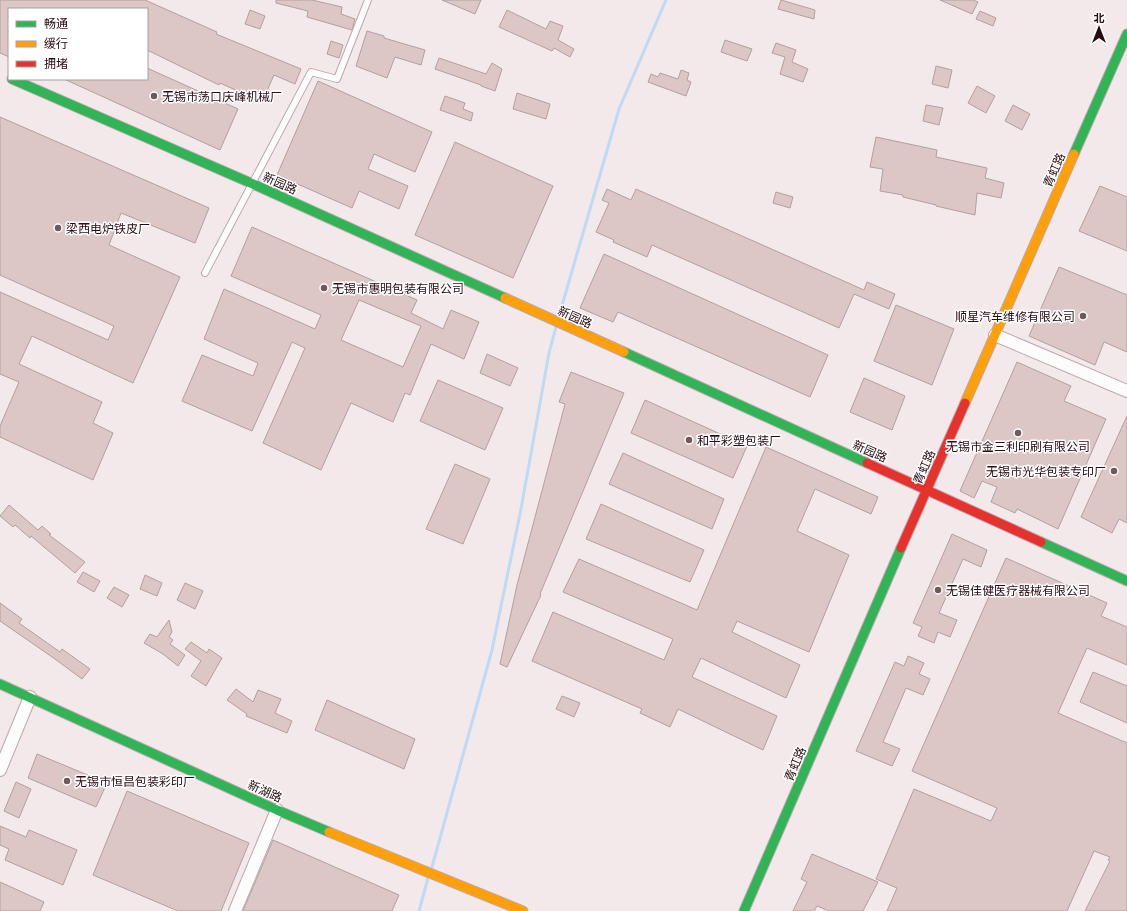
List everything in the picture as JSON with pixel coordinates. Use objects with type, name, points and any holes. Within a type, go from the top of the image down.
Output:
[{"type":"street","name":"青虹路","points":[[744,911],[1127,34]]},
{"type":"street","name":"新园路","points":[[13,80],[253,184],[1127,580]]},
{"type":"street","points":[[995,335],[1127,391]]},
{"type":"street","name":"新湖路","points":[[0,684],[277,810],[523,911]]},
{"type":"street","points":[[0,770],[30,697]]},
{"type":"street","points":[[235,911],[277,810]]},
{"type":"lane","points":[[205,273],[311,72],[337,79],[368,0]]},
{"type":"building","points":[[0,0],[145,0],[217,32],[216,34],[301,69],[295,84],[274,75],[262,102],[220,83],[219,85],[148,50],[148,8],[8,8],[8,57],[0,53]]},
{"type":"building","points":[[276,0],[312,0],[342,7],[341,14],[355,19],[352,30],[307,17],[308,11],[276,3]]},
{"type":"building","points":[[442,0],[481,0],[475,14]]},
{"type":"building","points":[[781,0],[815,10],[814,19],[778,9]]},
{"type":"building","points":[[940,0],[973,0],[978,2],[972,14]]},
{"type":"building","points":[[250,10],[265,16],[260,29],[245,24]]},
{"type":"building","points":[[507,10],[546,29],[550,21],[563,26],[558,40],[574,49],[570,57],[554,48],[552,51],[499,27]]},
{"type":"building","points":[[980,11],[996,18],[993,26],[976,19]]},
{"type":"building","points":[[367,31],[384,36],[384,38],[425,50],[421,65],[395,57],[387,78],[356,66]]},
{"type":"building","points":[[725,40],[752,49],[747,61],[721,52]]},
{"type":"building","points":[[331,41],[343,45],[339,58],[327,54]]},
{"type":"building","points":[[776,43],[796,50],[792,62],[808,69],[803,82],[780,74],[785,57],[772,53]]},
{"type":"building","points":[[439,58],[486,74],[492,63],[502,69],[495,91],[435,69]]},
{"type":"building","points":[[936,66],[952,70],[948,88],[932,84]]},
{"type":"building","name":"无锡市荡口庆峰机械厂","points":[[148,68],[238,109],[220,150],[66,80],[148,80]]},
{"type":"building","points":[[681,70],[689,73],[687,80],[691,82],[686,96],[648,82],[651,74],[658,77],[660,73],[678,79]]},
{"type":"building","points":[[318,81],[432,132],[415,172],[374,154],[368,169],[408,186],[399,209],[359,191],[352,208],[277,175]]},
{"type":"building","points":[[977,86],[995,96],[986,113],[968,103]]},
{"type":"building","points":[[517,93],[550,104],[546,119],[513,109]]},
{"type":"building","points":[[445,96],[465,103],[463,109],[473,113],[471,121],[440,110]]},
{"type":"building","points":[[926,105],[943,108],[939,125],[923,121]]},
{"type":"building","points":[[1013,105],[1030,114],[1022,130],[1005,121]]},
{"type":"building","name":"梁西电炉铁皮厂","points":[[0,117],[209,208],[195,243],[121,213],[109,245],[180,277],[133,383],[32,336],[19,364],[102,402],[93,423],[113,433],[93,480],[0,437],[0,426],[19,382],[0,374],[0,292],[108,340],[114,326],[0,275]]},
{"type":"building","points":[[876,137],[937,150],[936,157],[987,168],[985,178],[1004,183],[1001,198],[977,193],[975,215],[903,197],[903,195],[880,191],[883,169],[870,167]]},
{"type":"building","points":[[455,142],[553,186],[513,278],[415,235]]},
{"type":"building","points":[[1100,186],[1127,197],[1127,251],[1079,231]]},
{"type":"building","points":[[607,189],[631,200],[636,189],[864,290],[867,282],[895,294],[889,309],[854,294],[839,328],[652,245],[647,257],[613,242],[614,240],[596,232],[609,203],[602,200]]},
{"type":"building","points":[[776,192],[793,197],[790,208],[773,203]]},
{"type":"building","points":[[252,227],[417,300],[411,313],[443,329],[451,310],[479,322],[464,359],[431,344],[410,395],[405,393],[393,422],[351,403],[321,470],[263,443],[305,348],[292,342],[252,431],[182,401],[202,355],[253,376],[258,363],[204,339],[224,289],[315,329],[321,315],[231,276]],"holes":[[[359,300],[421,326],[403,367],[341,340]]]},
{"type":"building","points":[[604,254],[828,355],[810,397],[618,312],[613,322],[580,308]]},
{"type":"building","name":"顺星汽车维修有限公司","points":[[1059,267],[1127,295],[1127,352],[1104,342],[1095,365],[1029,336]]},
{"type":"building","points":[[896,305],[954,329],[932,385],[874,361]]},
{"type":"building","points":[[487,354],[518,368],[510,386],[480,373]]},
{"type":"building","points":[[1017,362],[1071,386],[1064,401],[1106,419],[1058,529],[1017,509],[1015,513],[991,502],[997,487],[982,481],[974,498],[960,491]]},
{"type":"building","points":[[571,372],[624,393],[540,594],[541,595],[507,667],[500,664],[517,585],[565,404],[559,402]]},
{"type":"building","points":[[864,378],[905,396],[892,430],[850,412]]},
{"type":"building","points":[[438,380],[503,408],[485,450],[420,421]]},
{"type":"building","name":"和平彩塑包装厂","points":[[645,400],[747,446],[733,478],[631,433]]},
{"type":"building","name":"无锡市光华包装专印厂","points":[[1127,416],[1127,523],[1119,519],[1112,533],[1081,517]]},
{"type":"building","points":[[766,447],[878,497],[871,514],[815,489],[797,531],[849,555],[809,652],[737,621],[732,632],[800,665],[786,698],[701,658],[692,677],[777,716],[763,750],[678,709],[670,727],[640,713],[642,709],[532,661],[553,612],[664,660],[673,639],[563,592],[579,559],[697,610]]},
{"type":"building","points":[[623,453],[724,499],[712,529],[609,484]]},
{"type":"building","points":[[455,464],[490,479],[463,544],[426,529]]},
{"type":"building","points":[[601,504],[704,550],[690,582],[586,539]]},
{"type":"building","points":[[9,505],[38,530],[42,526],[51,534],[49,535],[85,562],[75,573],[31,536],[30,538],[15,525],[13,527],[0,516]]},
{"type":"building","name":"无锡佳健医疗器械有限公司","points":[[952,534],[987,550],[981,567],[963,559],[939,613],[957,620],[950,637],[938,632],[934,643],[918,636],[922,627],[913,623]]},
{"type":"building","points":[[1006,558],[1107,603],[1101,616],[1127,627],[1127,665],[1087,648],[1058,713],[1127,743],[1127,911],[1085,911],[1110,861],[1108,860],[1110,857],[1094,851],[1067,911],[887,911],[897,888],[876,879],[914,789],[991,821],[997,808],[912,771]]},
{"type":"building","points":[[83,572],[100,581],[94,592],[77,582]]},
{"type":"building","points":[[145,575],[162,583],[157,596],[140,589]]},
{"type":"building","points":[[185,583],[203,591],[195,609],[177,600]]},
{"type":"building","points":[[114,587],[129,595],[122,607],[107,598]]},
{"type":"building","points":[[0,603],[22,619],[19,623],[60,652],[62,649],[90,669],[82,679],[0,621]]},
{"type":"building","points":[[169,620],[172,632],[169,637],[173,640],[170,644],[185,655],[178,666],[163,654],[144,643],[150,634],[157,637]]},
{"type":"building","points":[[191,642],[207,653],[209,649],[222,658],[206,686],[191,676],[201,661],[185,649]]},
{"type":"building","points":[[908,656],[924,663],[919,674],[930,679],[923,695],[906,688],[883,742],[900,749],[892,766],[856,751],[895,662],[904,666]]},
{"type":"building","points":[[1093,672],[1127,686],[1127,723],[1080,702]]},
{"type":"building","points":[[236,689],[253,702],[258,690],[281,699],[275,713],[292,721],[287,733],[246,716],[247,714],[227,700]]},
{"type":"building","points":[[562,696],[580,703],[574,717],[556,709]]},
{"type":"building","points":[[327,700],[415,739],[404,769],[315,730]]},
{"type":"building","name":"无锡市恒昌包装彩印厂","points":[[37,754],[107,783],[96,807],[28,778]]},
{"type":"building","points":[[16,782],[31,789],[19,818],[4,811]]},
{"type":"building","points":[[127,791],[249,843],[221,911],[178,911],[93,875]]},
{"type":"building","points":[[0,826],[26,837],[29,830],[77,850],[63,885],[5,860],[9,849],[0,845]]},
{"type":"building","points":[[273,840],[399,895],[392,911],[243,911]]},
{"type":"building","points":[[812,854],[878,882],[863,911],[829,911],[817,906],[814,911],[793,911],[807,882],[801,879]]},
{"type":"building","points":[[0,882],[44,902],[40,911],[0,911]]},
{"type":"waterway","points":[[559,316],[619,109],[666,0]]},
{"type":"waterway","points":[[432,867],[492,650],[521,509],[549,353],[556,327]]},
{"type":"waterway","points":[[419,911],[428,878]]},
{"type":"traffic: fast","points":[[1074,154],[1127,34]]},
{"type":"traffic: fast","points":[[14,80],[253,184],[505,298]]},
{"type":"traffic: fast","points":[[624,352],[867,463]]},
{"type":"traffic: fast","points":[[1041,542],[1127,581]]},
{"type":"traffic: fast","points":[[744,911],[901,548]]},
{"type":"traffic: fast","points":[[0,684],[277,810],[329,832]]},
{"type":"traffic: slow","points":[[965,403],[1074,154]]},
{"type":"traffic: slow","points":[[505,298],[624,352]]},
{"type":"traffic: slow","points":[[329,832],[523,911]]},
{"type":"traffic: jam","points":[[901,548],[965,403]]},
{"type":"traffic: jam","points":[[867,463],[1041,542]]},
{"type":"place","name":"无锡市荡口庆峰机械厂","points":[[154,96]]},
{"type":"place","name":"梁西电炉铁皮厂","points":[[58,228]]},
{"type":"place","name":"无锡市惠明包装有限公司","points":[[324,288]]},
{"type":"place","name":"顺星汽车维修有限公司","points":[[1083,316]]},
{"type":"place","name":"无锡市金三利印刷有限公司","points":[[1018,433]]},
{"type":"place","name":"和平彩塑包装厂","points":[[689,440]]},
{"type":"place","name":"无锡市光华包装专印厂","points":[[1114,471]]},
{"type":"place","name":"无锡佳健医疗器械有限公司","points":[[938,590]]},
{"type":"place","name":"无锡市恒昌包装彩印厂","points":[[67,781]]}]
